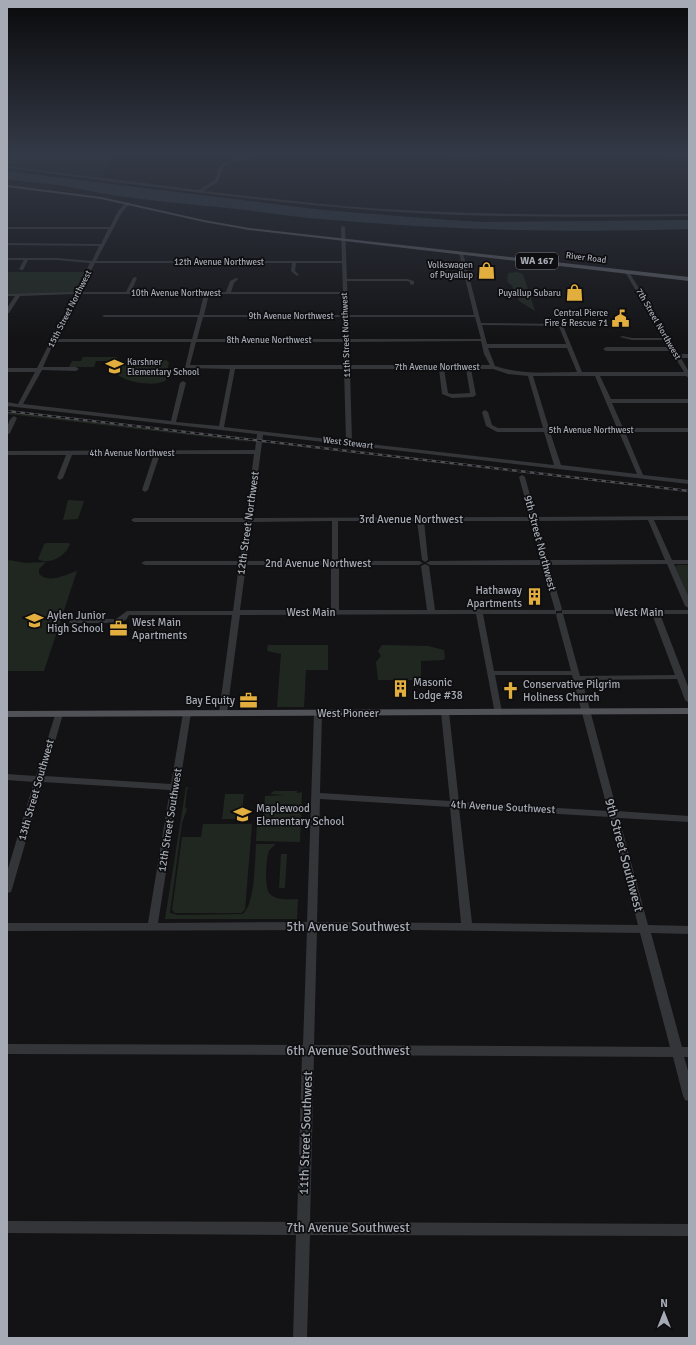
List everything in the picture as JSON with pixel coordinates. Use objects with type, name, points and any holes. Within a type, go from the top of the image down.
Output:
[{"type":"main road","name":"River Road","points":[[182,215],[233,226],[689,279]]},
{"type":"main road","name":"West Pioneer","points":[[7,714],[689,711]]},
{"type":"street","name":"15th Street Northwest","points":[[19,406],[40,369],[60,325],[118,215]]},
{"type":"street","points":[[492,215],[689,215]]},
{"type":"street","name":"11th Street Northwest","points":[[343,227],[349,443]]},
{"type":"street","points":[[7,228],[111,228]]},
{"type":"street","points":[[7,244],[102,245]]},
{"type":"street","points":[[461,253],[483,340],[493,367]]},
{"type":"street","name":"12th Avenue Northwest","points":[[7,259],[57,259],[93,262],[344,262]]},
{"type":"street","points":[[21,269],[27,259]]},
{"type":"street","points":[[294,262],[293,271],[298,275]]},
{"type":"street","name":"7th Street Northwest","points":[[627,272],[688,375]]},
{"type":"street","points":[[128,293],[134,278]]},
{"type":"street","points":[[228,293],[231,283],[236,279]]},
{"type":"street","points":[[345,280],[407,280],[412,281],[412,284]]},
{"type":"street","name":"10th Avenue Northwest","points":[[7,295],[77,293],[345,293]]},
{"type":"street","points":[[194,340],[207,293]]},
{"type":"street","points":[[7,312],[18,295]]},
{"type":"street","name":"9th Avenue Northwest","points":[[104,316],[477,316]]},
{"type":"street","points":[[479,324],[558,325],[562,328],[580,374]]},
{"type":"street","points":[[622,337],[632,339],[667,339]]},
{"type":"street","name":"7th Avenue Northwest","points":[[194,340],[187,367],[493,367],[508,372],[530,374],[688,375]]},
{"type":"street","name":"8th Avenue Northwest","points":[[54,341],[483,340]]},
{"type":"street","points":[[485,346],[569,346]]},
{"type":"street","points":[[606,349],[673,349]]},
{"type":"street","points":[[677,356],[689,356]]},
{"type":"street","points":[[222,429],[233,367]]},
{"type":"street","points":[[441,367],[445,394],[452,396],[473,395],[468,367]]},
{"type":"street","points":[[7,370],[76,369]]},
{"type":"street","points":[[530,374],[558,467]]},
{"type":"street","points":[[597,374],[641,477]]},
{"type":"street","points":[[172,423],[184,383]]},
{"type":"street","points":[[608,401],[689,401]]},
{"type":"street","name":"West Stewart","points":[[7,404],[689,482]]},
{"type":"street","name":"5th Avenue Northwest","points":[[485,412],[488,425],[492,429],[689,430]]},
{"type":"street","points":[[7,433],[14,418]]},
{"type":"street","name":"12th Street Northwest","points":[[236,612],[260,432]]},
{"type":"street","name":"4th Avenue Northwest","points":[[8,454],[257,452]]},
{"type":"street","points":[[60,478],[70,453]]},
{"type":"street","points":[[145,490],[157,453]]},
{"type":"street","name":"9th Street Northwest","points":[[522,477],[559,612]]},
{"type":"street","points":[[650,518],[689,606]]},
{"type":"street","name":"3rd Avenue Northwest","points":[[134,520],[689,518]]},
{"type":"street","points":[[335,519],[335,612]]},
{"type":"street","points":[[420,519],[431,611]]},
{"type":"street","name":"2nd Avenue Northwest","points":[[145,563],[689,562]]},
{"type":"street","name":"West Main","points":[[73,621],[117,621],[123,618],[127,613],[431,611],[689,612]]},
{"type":"street","points":[[479,611],[492,673],[498,712]]},
{"type":"street","points":[[223,713],[236,612]]},
{"type":"street","name":"9th Street Southwest","points":[[559,612],[644,929],[683,1052],[689,1096]]},
{"type":"street","points":[[655,612],[689,700]]},
{"type":"street","points":[[492,673],[680,677]]},
{"type":"street","points":[[445,712],[468,927]]},
{"type":"street","name":"12th Street Southwest","points":[[152,927],[188,713]]},
{"type":"street","name":"11th Street Southwest","points":[[300,1338],[318,713]]},
{"type":"street","name":"13th Street Southwest","points":[[7,889],[59,714]]},
{"type":"street","points":[[7,777],[175,787]]},
{"type":"street","name":"4th Avenue Southwest","points":[[316,796],[689,819]]},
{"type":"street","name":"5th Avenue Southwest","points":[[7,927],[313,926],[689,930]]},
{"type":"street","name":"6th Avenue Southwest","points":[[7,1049],[683,1052]]},
{"type":"street","name":"7th Avenue Southwest","points":[[7,1227],[689,1230]]},
{"type":"shaded area","points":[[283,215],[383,215],[484,222],[689,220],[689,229],[597,231],[505,230],[367,223]]},
{"type":"shaded area","points":[[7,272],[88,272],[77,293],[7,295]]},
{"type":"shaded area","points":[[517,272],[523,274],[535,311],[519,301],[512,286],[507,282],[508,273]]},
{"type":"shaded area","points":[[83,357],[117,357],[115,361],[96,361],[94,367],[69,367],[72,361],[81,361]]},
{"type":"shaded area","points":[[166,360],[169,362],[166,380],[154,384],[130,381],[123,378],[113,370],[115,365],[123,362]]},
{"type":"shaded area","points":[[7,412],[240,439],[250,442],[7,414]]},
{"type":"shaded area","points":[[68,500],[84,501],[78,519],[63,520]]},
{"type":"shaded area","points":[[44,544],[70,544],[68,549],[56,559],[51,561],[42,561],[38,559]]},
{"type":"shaded area","points":[[9,560],[25,563],[46,562],[39,569],[39,574],[47,578],[57,578],[77,571],[44,671],[7,671],[7,562]]},
{"type":"shaded area","points":[[689,565],[689,600],[675,566]]},
{"type":"shaded area","points":[[268,645],[328,645],[328,670],[306,670],[304,707],[277,707],[281,654],[267,651]]},
{"type":"shaded area","points":[[382,645],[428,646],[444,650],[445,658],[443,660],[421,661],[421,677],[419,684],[417,684],[416,680],[378,680],[376,662],[381,656],[378,651]]},
{"type":"shaded area","points":[[186,787],[189,788],[187,789],[185,808],[187,809],[182,823],[170,913],[178,915],[243,914],[247,909],[252,892],[255,871],[256,844],[276,844],[269,851],[266,866],[268,891],[270,894],[279,899],[298,899],[297,919],[165,919]]},
{"type":"shaded area","points":[[274,791],[302,792],[300,842],[256,841],[257,823],[263,823],[265,796],[284,795],[270,794]]},
{"type":"shaded area","points":[[225,794],[244,794],[241,819],[222,819]]},
{"type":"shaded area","points":[[203,824],[252,824],[245,910],[241,913],[175,913],[172,910],[182,837],[201,837]]},
{"type":"shaded area","points":[[281,854],[287,854],[285,888],[279,888]]},
{"type":"railway","points":[[7,411],[689,491]]},
{"type":"place","name":"Volkswagen of Puyallup","points":[[486,270]]},
{"type":"place","name":"Puyallup Subaru","points":[[574,293]]},
{"type":"place","name":"Central Pierce Fire & Rescue 71","points":[[621,318]]},
{"type":"place","name":"Karshner Elementary School","points":[[114,367]]},
{"type":"place","name":"Hathaway Apartments","points":[[535,596]]},
{"type":"place","name":"Aylen Junior High School","points":[[34,621]]},
{"type":"place","name":"West Main Apartments","points":[[119,628]]},
{"type":"place","name":"Masonic Lodge #38","points":[[400,688]]},
{"type":"place","name":"Conservative Pilgrim Holiness Church","points":[[510,690]]},
{"type":"place","name":"Bay Equity","points":[[248,700]]},
{"type":"place","name":"Maplewood Elementary School","points":[[243,814]]}]
